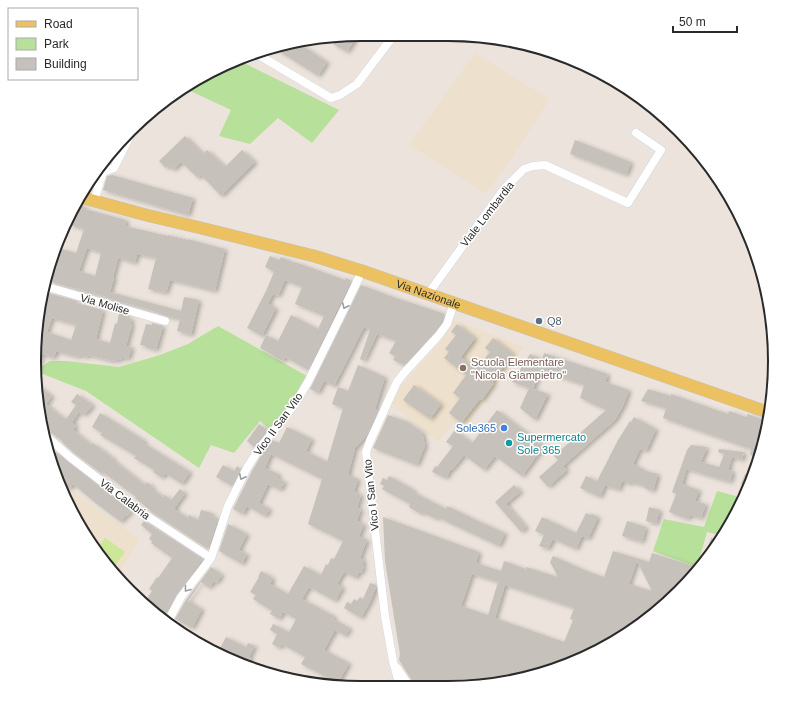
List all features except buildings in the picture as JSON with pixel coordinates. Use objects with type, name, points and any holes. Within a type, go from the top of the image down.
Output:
[{"type":"main road","name":"Via Nazionale","points":[[85,199],[294,251],[362,271],[764,411]]},
{"type":"street","points":[[262,57],[331,98],[340,95],[357,84],[389,41]]},
{"type":"street","name":"Viale Lombardia","points":[[428,294],[504,189],[524,170],[533,166],[545,165],[628,203],[661,150],[636,133]]},
{"type":"street","points":[[94,201],[103,172],[114,168],[119,151]]},
{"type":"street","name":"Vico II San Vito","points":[[170,618],[181,597],[211,558],[228,506],[247,468],[259,449],[295,404],[309,380],[362,271]]},
{"type":"street","name":"Via Molise","points":[[50,288],[165,321]]},
{"type":"street","name":"Vico I San Vito","points":[[398,681],[392,661],[385,616],[366,452],[397,382],[447,324],[454,303]]},
{"type":"street","name":"Via Calabria","points":[[51,440],[70,457],[144,514],[211,558]]},
{"type":"street","points":[[392,661],[406,681]]},
{"type":"shaded area","points":[[475,53],[550,99],[486,194],[409,145]]},
{"type":"shaded area","name":"Scuola Elementare \"Nicola Giampietro\"","points":[[454,320],[524,347],[464,430],[454,423],[438,442],[391,404],[399,389],[441,341]]},
{"type":"shaded area","points":[[67,488],[140,539],[120,572],[95,539],[74,503]]},
{"type":"green space","points":[[244,63],[339,110],[312,143],[278,118],[250,144],[219,136],[231,110],[190,91],[219,74]]},
{"type":"green space","points":[[218,326],[307,376],[293,403],[270,429],[260,421],[234,453],[211,445],[199,468],[86,391],[42,374],[41,367],[50,361],[67,361],[119,367],[160,355],[188,344]]},
{"type":"green space","points":[[717,491],[738,497],[717,534],[707,532],[699,560],[694,566],[653,551],[664,519],[704,527]]},
{"type":"green space","points":[[105,538],[125,552],[115,566],[100,545]]},
{"type":"place","name":"Q8","points":[[539,321]]},
{"type":"place","name":"Scuola Elementare \"Nicola Giampietro\"","points":[[463,368]]},
{"type":"place","name":"Sole365","points":[[504,428]]},
{"type":"place","name":"Supermercato Sole 365","points":[[509,443]]}]
